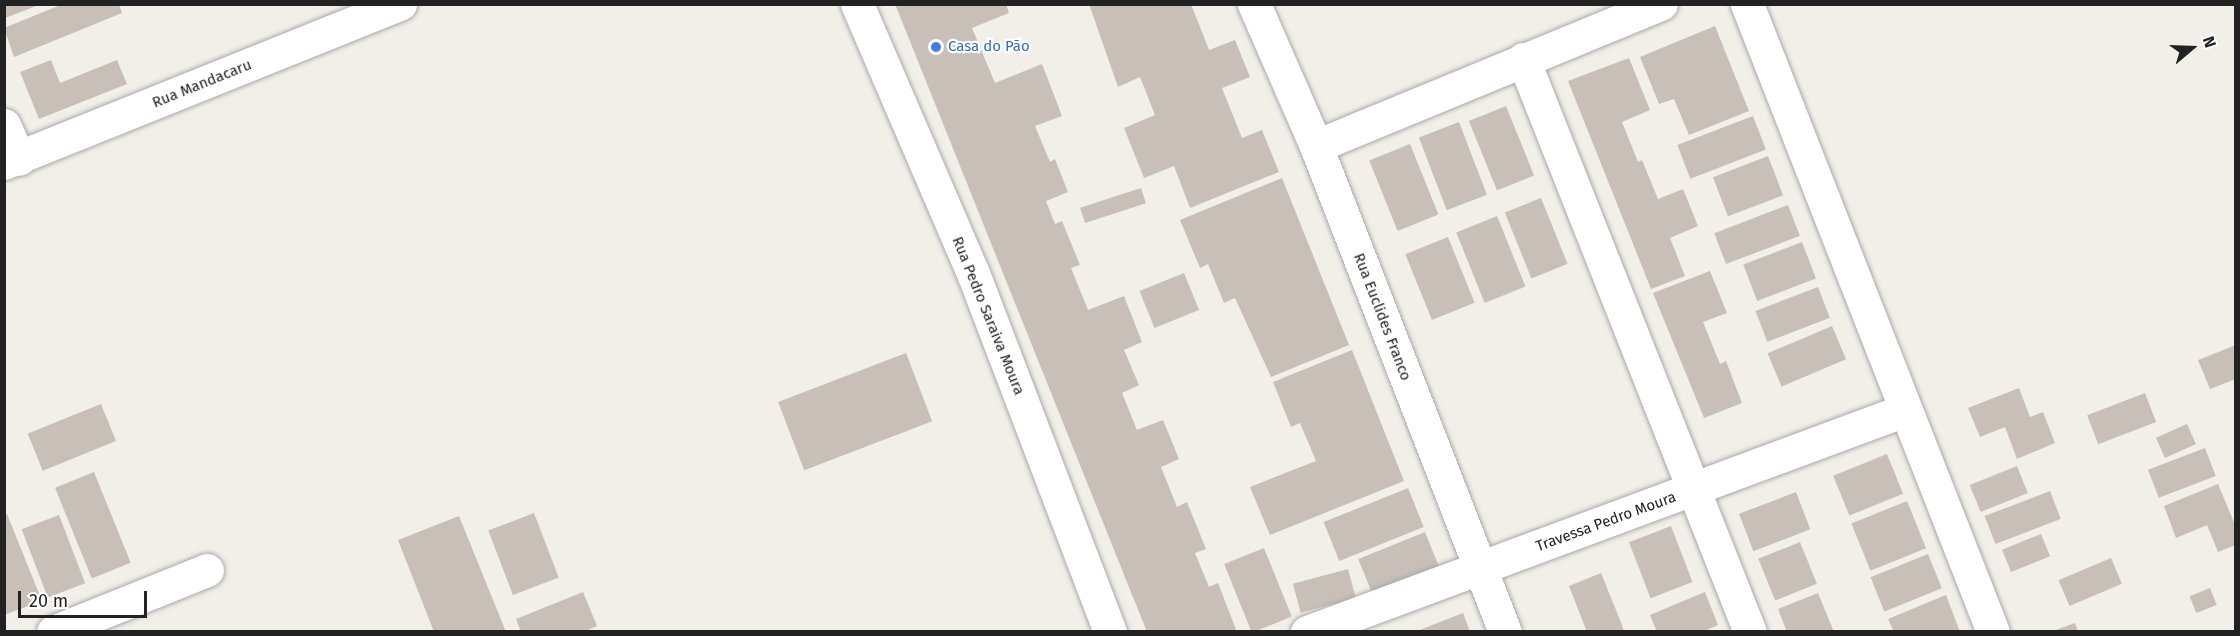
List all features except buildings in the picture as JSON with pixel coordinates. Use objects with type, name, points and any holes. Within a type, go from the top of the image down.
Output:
[{"type":"street","name":"Rua Mandacaru","points":[[12,161],[400,4]]},
{"type":"street","name":"Rua Pedro Saraiva Moura","points":[[857,4],[973,273],[1110,632]]},
{"type":"street","name":"Rua Euclides Franco","points":[[1254,4],[1316,146],[1505,632]]},
{"type":"street","points":[[1316,146],[1523,59],[1662,4]]},
{"type":"street","points":[[1747,4],[1993,632]]},
{"type":"street","points":[[1523,59],[1750,632]]},
{"type":"street","points":[[4,125],[12,161]]},
{"type":"street","name":"Travessa Pedro Moura","points":[[1307,632],[1905,410]]},
{"type":"street","points":[[53,632],[207,570]]},
{"type":"place","name":"Casa do Pão","points":[[936,47]]}]
